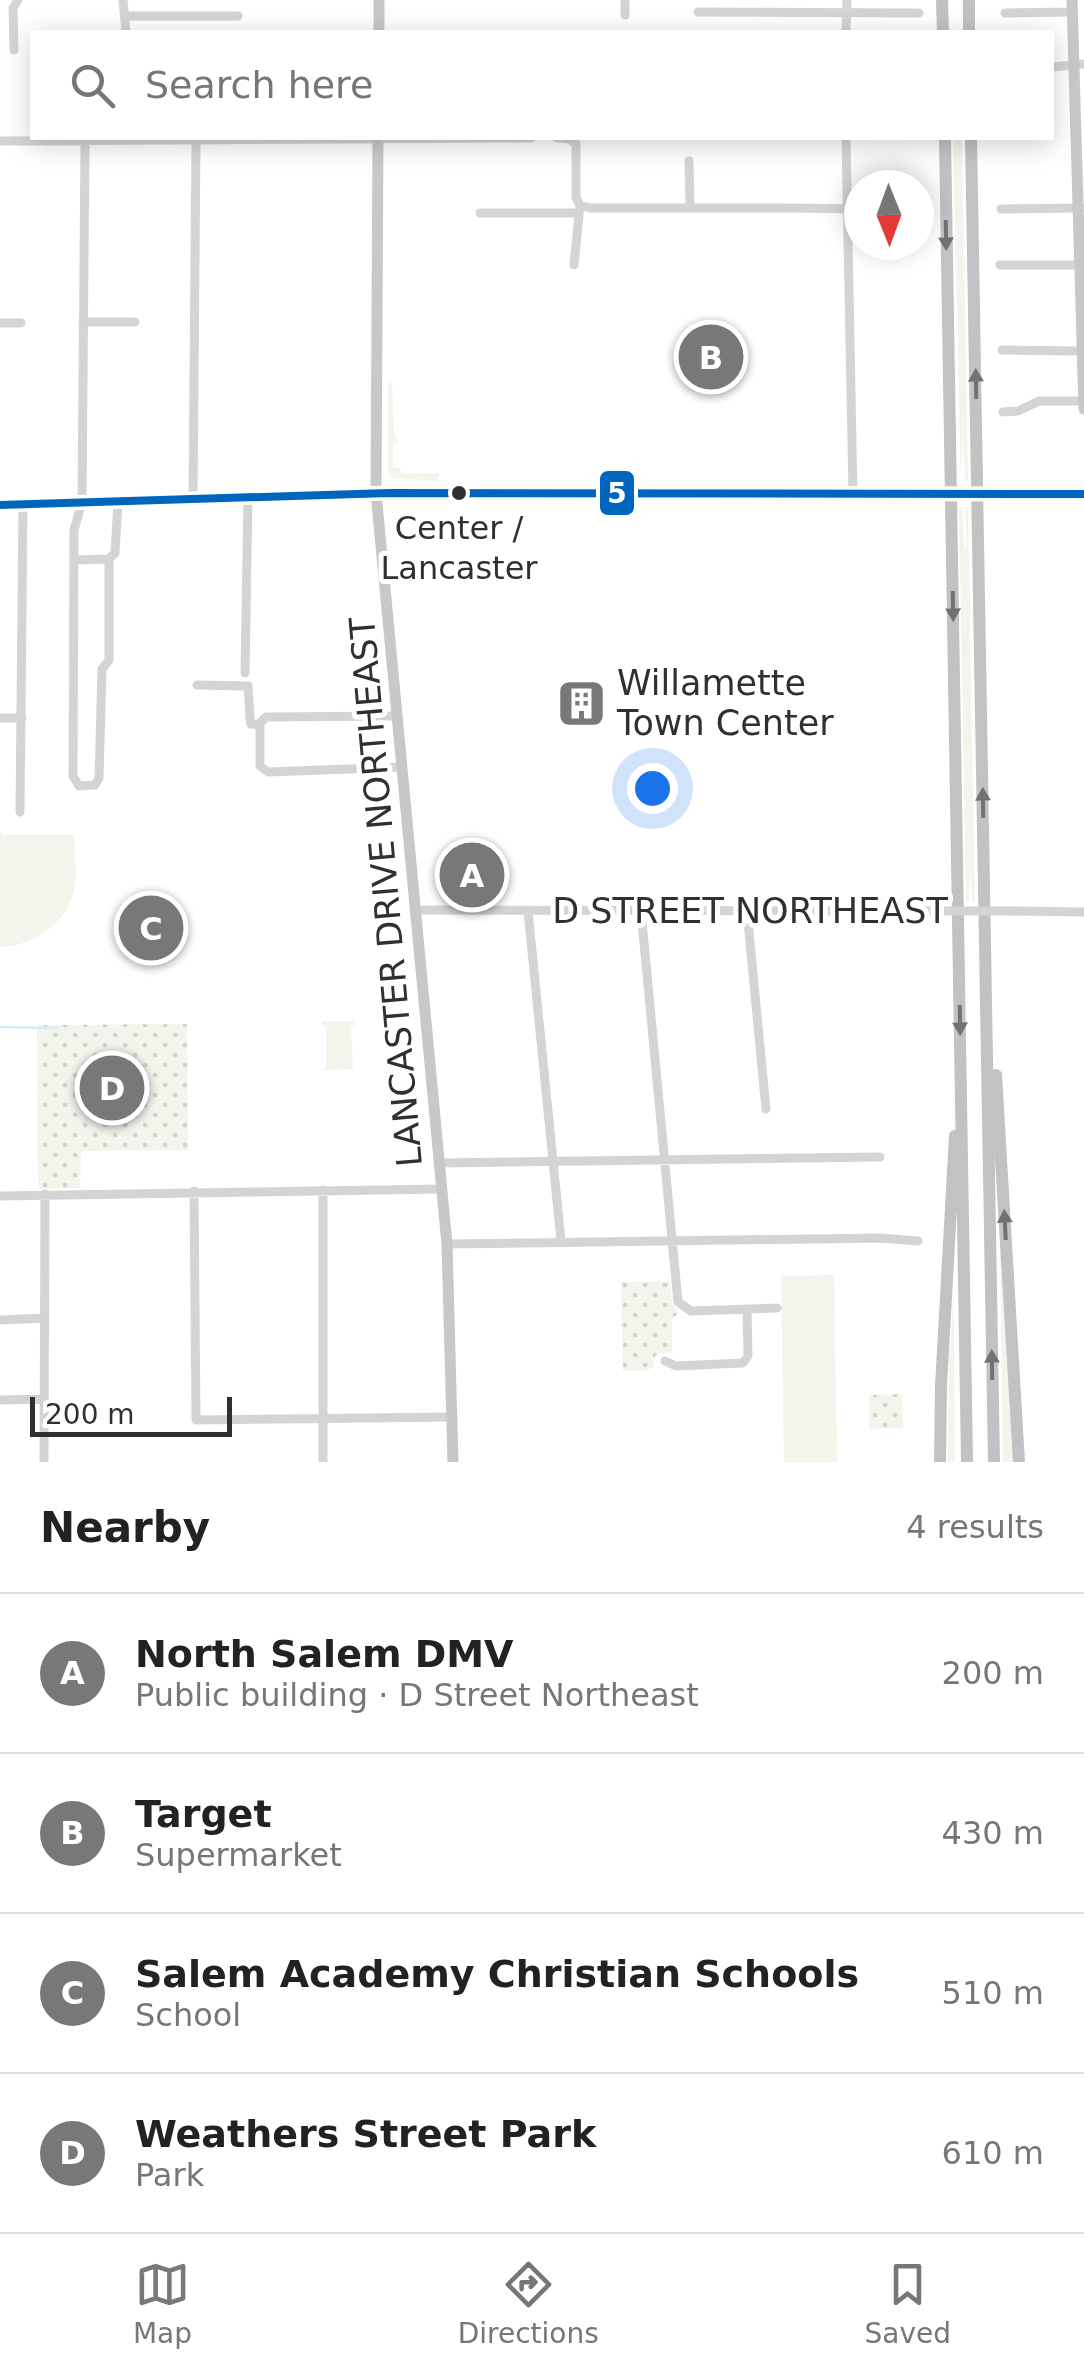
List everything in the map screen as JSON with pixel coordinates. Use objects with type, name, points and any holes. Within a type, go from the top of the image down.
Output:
[{"type":"highway","points":[[942,0],[943,30]]},
{"type":"highway","points":[[969,0],[969,30]]},
{"type":"highway","points":[[945,140],[967,1462]]},
{"type":"highway","points":[[971,140],[994,1462]]},
{"type":"highway","points":[[985,939],[993,1008],[1019,1462]]},
{"type":"highway","points":[[940,1462],[954,1144],[961,1089]]},
{"type":"main road","points":[[379,30],[380,0]]},
{"type":"main road","points":[[1072,6],[1079,64],[1084,410]]},
{"type":"main road","name":"LANCASTER DRIVE NORTHEAST","points":[[378,140],[376,494],[447,1244],[453,1462]]},
{"type":"main road","points":[[0,504],[376,494],[1084,494]]},
{"type":"street","points":[[123,0],[126,30]]},
{"type":"street","points":[[624,0],[625,15]]},
{"type":"street","points":[[846,30],[847,0]]},
{"type":"street","points":[[14,50],[17,1]]},
{"type":"street","points":[[1005,13],[1072,6]]},
{"type":"street","points":[[698,12],[919,14]]},
{"type":"street","points":[[126,16],[238,16]]},
{"type":"street","points":[[1054,67],[1079,64]]},
{"type":"street","points":[[0,141],[30,139]]},
{"type":"street","points":[[85,140],[82,502],[74,524],[76,784],[95,785],[99,778],[102,669],[108,660],[109,560],[116,553],[118,502]]},
{"type":"street","points":[[193,500],[196,140]]},
{"type":"street","points":[[574,140],[578,209],[574,265]]},
{"type":"street","points":[[846,140],[849,170]]},
{"type":"street","points":[[690,161],[690,208]]},
{"type":"street","points":[[1001,209],[1081,208]]},
{"type":"street","points":[[480,213],[844,209]]},
{"type":"street","points":[[853,260],[853,494]]},
{"type":"street","points":[[1000,265],[1080,265]]},
{"type":"street","points":[[84,322],[136,322]]},
{"type":"street","points":[[0,323],[20,323]]},
{"type":"street","points":[[1002,350],[1082,352]]},
{"type":"street","points":[[1003,412],[1018,412],[1045,401],[1084,401]]},
{"type":"street","points":[[245,673],[248,497]]},
{"type":"street","points":[[20,812],[23,504]]},
{"type":"street","points":[[74,560],[109,560]]},
{"type":"street","points":[[76,668],[102,669]]},
{"type":"street","points":[[197,685],[248,686],[252,724],[397,716]]},
{"type":"street","points":[[0,718],[22,718]]},
{"type":"street","points":[[261,722],[262,770],[402,768]]},
{"type":"street","name":"D STREET NORTHEAST","points":[[416,910],[1084,912]]},
{"type":"street","points":[[528,911],[560,1241]]},
{"type":"street","points":[[641,911],[680,1306],[695,1312],[776,1308]]},
{"type":"street","points":[[747,911],[766,1109]]},
{"type":"street","points":[[440,1163],[880,1157]]},
{"type":"street","points":[[0,1196],[442,1188]]},
{"type":"street","points":[[322,1462],[323,1190]]},
{"type":"street","points":[[194,1191],[196,1420],[453,1418]]},
{"type":"street","points":[[44,1194],[44,1462]]},
{"type":"street","points":[[447,1244],[880,1238],[918,1241]]},
{"type":"street","points":[[664,1361],[676,1366],[743,1364],[748,1356],[747,1309]]},
{"type":"street","points":[[0,1320],[45,1318]]},
{"type":"street","points":[[0,1400],[44,1399]]},
{"type":"shaded area","points":[[953,140],[962,140],[968,481],[963,438],[961,481]]},
{"type":"shaded area","points":[[392,382],[394,434],[399,442],[393,444],[393,467],[400,468],[402,474],[439,473],[438,481],[393,478],[388,473],[388,438],[393,438],[388,437],[388,384]]},
{"type":"shaded area","points":[[962,508],[964,549],[968,509],[975,902],[970,861],[966,902],[959,509]]},
{"type":"shaded area","points":[[0,831],[3,835],[74,835],[76,871],[70,903],[57,922],[38,937],[4,947],[0,947]]},
{"type":"shaded area","points":[[322,1021],[353,1021],[353,1069],[321,1070],[326,1068],[326,1027]]},
{"type":"shaded area","points":[[187,1024],[188,1150],[81,1151],[80,1188],[38,1189],[37,1025]]},
{"type":"shaded area","points":[[1002,1249],[1015,1462],[1003,1462]]},
{"type":"shaded area","points":[[834,1275],[837,1462],[784,1462],[781,1276]]},
{"type":"shaded area","points":[[670,1281],[678,1313],[672,1319],[672,1353],[658,1353],[653,1359],[654,1367],[645,1371],[623,1371],[621,1282]]},
{"type":"shaded area","points":[[954,1289],[955,1462],[948,1462],[949,1362]]},
{"type":"shaded area","points":[[902,1394],[903,1428],[869,1429],[869,1395]]},
{"type":"waterway","points":[[0,1027],[57,1028]]},
{"type":"transit line","name":"5","points":[[0,505],[389,493],[1084,494]]},
{"type":"place","name":"Target","points":[[711,357]]},
{"type":"place","name":"Center / Lancaster","points":[[459,493]]},
{"type":"place","name":"Willamette Town Center","points":[[582,703]]},
{"type":"place","name":"North Salem DMV","points":[[472,875]]},
{"type":"place","name":"Salem Academy Christian Schools","points":[[151,928]]},
{"type":"place","name":"Weathers Street Park","points":[[112,1088]]}]
